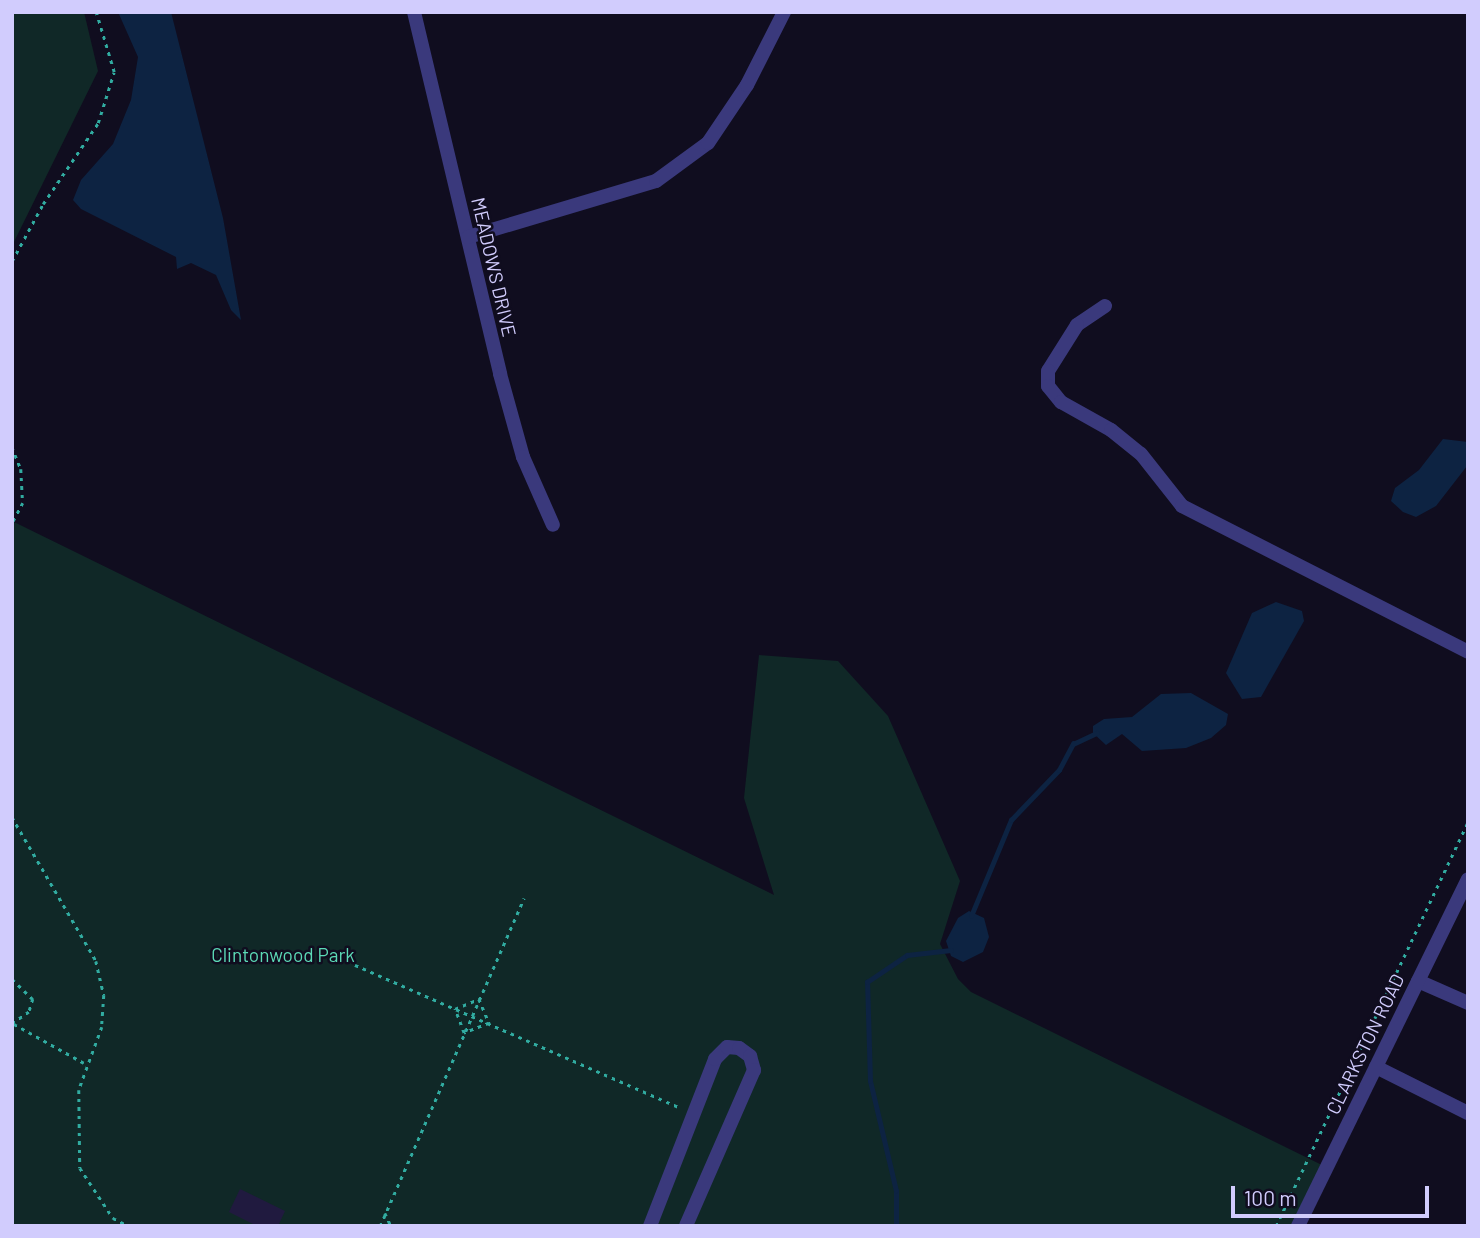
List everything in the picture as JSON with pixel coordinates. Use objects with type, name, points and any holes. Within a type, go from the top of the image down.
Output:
[{"type":"street","name":"MEADOWS DRIVE","points":[[414,12],[523,457],[553,524]]},
{"type":"street","points":[[468,237],[656,181],[708,143],[747,85],[784,12]]},
{"type":"street","points":[[1105,306],[1077,325],[1048,371],[1048,386],[1061,402],[1111,430],[1141,454],[1182,506],[1468,652]]},
{"type":"street","name":"CLARKSTON ROAD","points":[[1297,1226],[1468,879]]},
{"type":"street","points":[[1418,981],[1468,1003]]},
{"type":"street","points":[[650,1226],[715,1059],[727,1047],[739,1048],[750,1056],[754,1070],[686,1226]]},
{"type":"street","points":[[1376,1067],[1468,1113]]},
{"type":"path","points":[[12,261],[43,204],[98,123],[114,72],[96,12]]},
{"type":"path","points":[[12,447],[21,468],[23,503],[12,524]]},
{"type":"path","points":[[12,817],[96,961],[104,995],[102,1027],[85,1064],[79,1090],[80,1168],[113,1217],[129,1226]]},
{"type":"path","points":[[1276,1226],[1468,822]]},
{"type":"path","points":[[380,1226],[524,898]]},
{"type":"path","points":[[355,965],[680,1108]]},
{"type":"path","points":[[12,979],[33,999],[29,1012],[13,1024],[85,1064]]},
{"type":"path","points":[[455,1009],[479,999]]},
{"type":"path","points":[[479,999],[489,1023]]},
{"type":"path","points":[[455,1009],[464,1033]]},
{"type":"path","points":[[464,1033],[489,1023]]},
{"type":"path","points":[[386,1213],[391,1226]]},
{"type":"path","points":[[142,1226],[184,1226]]},
{"type":"green space","points":[[12,12],[84,12],[98,71],[12,246]]},
{"type":"green space","name":"Clintonwood Park","points":[[12,521],[774,895],[744,798],[759,655],[838,661],[888,716],[960,881],[940,944],[958,979],[971,992],[1328,1168],[1300,1226],[12,1226]]},
{"type":"water","points":[[118,12],[171,12],[223,218],[241,320],[231,310],[216,275],[191,263],[177,269],[176,257],[81,209],[73,200],[81,180],[113,144],[131,100],[138,57]]},
{"type":"water","points":[[1443,439],[1468,442],[1467,466],[1436,506],[1416,517],[1403,512],[1391,501],[1395,488],[1419,470]]},
{"type":"water","points":[[1276,602],[1302,611],[1304,621],[1261,697],[1242,699],[1226,673],[1252,613]]},
{"type":"water","points":[[1191,693],[1228,714],[1226,725],[1211,738],[1186,748],[1142,751],[1122,734],[1106,745],[1093,733],[1093,726],[1104,719],[1132,717],[1161,694]]},
{"type":"water","points":[[969,911],[984,918],[989,937],[983,952],[963,962],[951,956],[946,941],[958,918]]},
{"type":"building","points":[[240,1189],[285,1211],[278,1226],[257,1226],[229,1212]]},
{"type":"waterway","points":[[971,916],[1011,820],[1059,770],[1073,744],[1097,733]]},
{"type":"waterway","points":[[896,1226],[896,1191],[870,1081],[867,982],[907,955],[951,950]]}]
